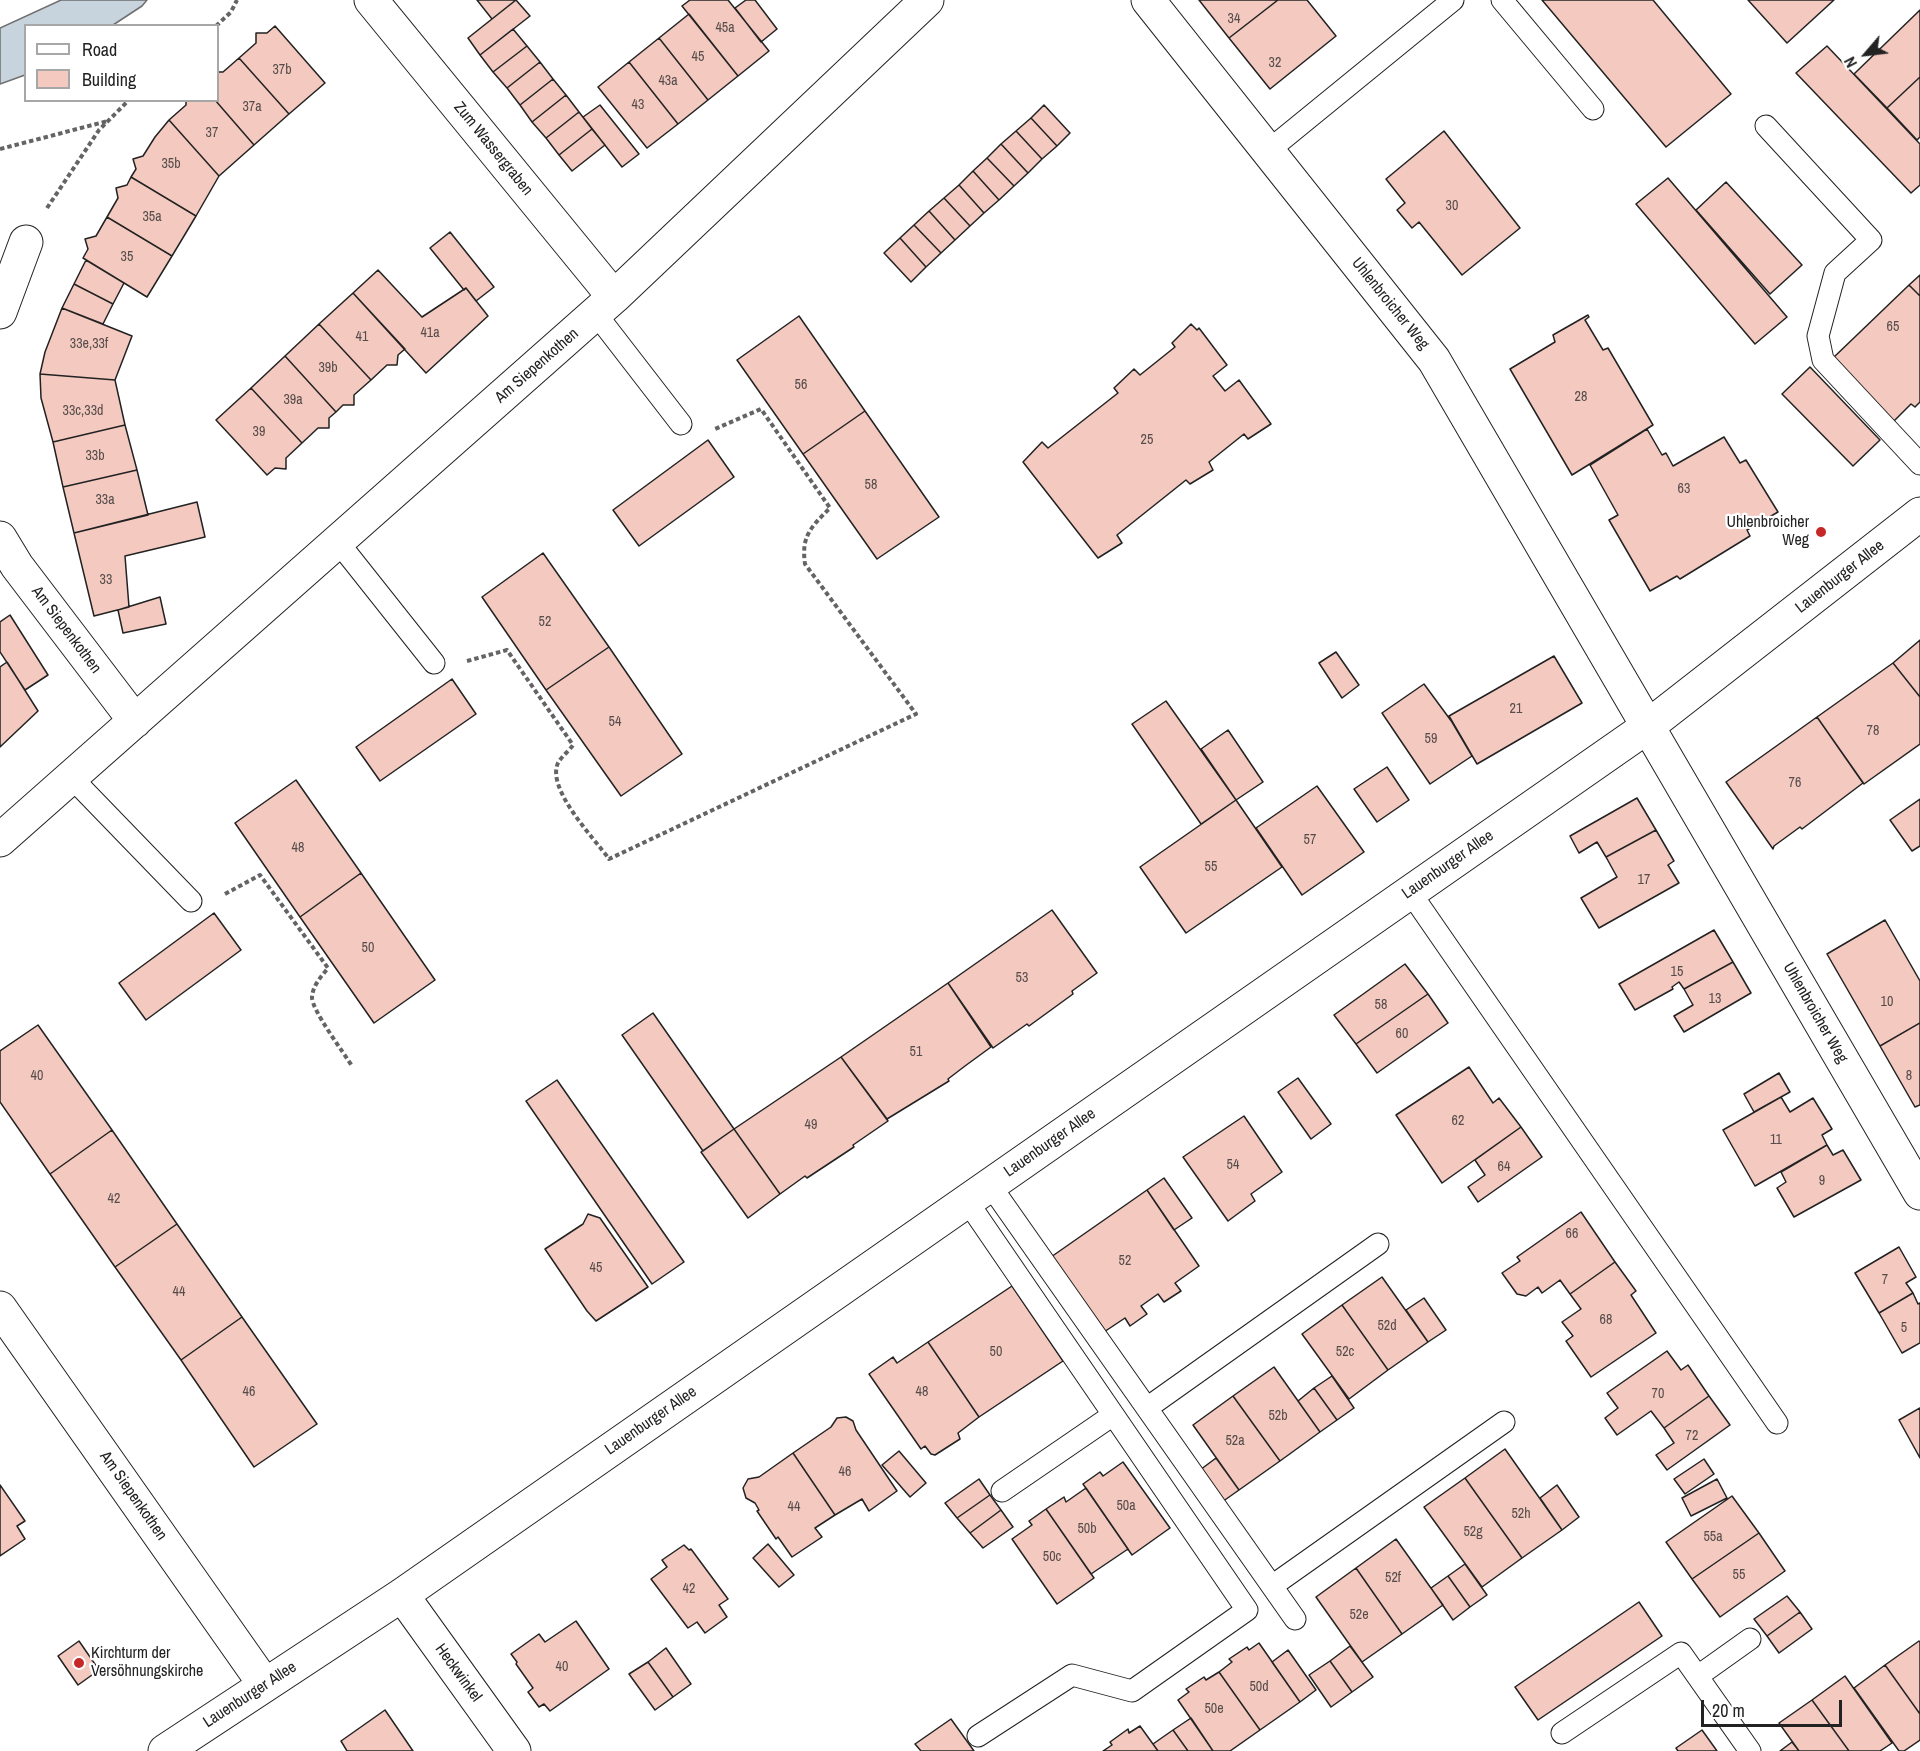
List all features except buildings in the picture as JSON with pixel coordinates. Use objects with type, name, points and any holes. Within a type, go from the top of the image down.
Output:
[{"type":"street","name":"Zum Wassergraben","points":[[371,0],[605,305]]},
{"type":"street","name":"Am Siepenkothen","points":[[0,840],[605,305],[927,0]]},
{"type":"street","name":"Uhlenbroicher Weg","points":[[1148,0],[1434,360],[1920,1193]]},
{"type":"street","points":[[0,312],[26,242]]},
{"type":"street","name":"Lauenburger Allee","points":[[165,1751],[402,1595],[1647,727],[1920,514]]},
{"type":"street","name":"Am Siepenkothen","points":[[0,538],[17,566],[135,721]]},
{"type":"street","name":"Am Siepenkothen","points":[[0,1308],[265,1685]]},
{"type":"street","name":"Heckwinkel","points":[[402,1595],[514,1751]]},
{"type":"lane","points":[[1268,151],[1453,0]]},
{"type":"lane","points":[[1502,0],[1593,109]]},
{"type":"lane","points":[[1766,126],[1871,240],[1835,273],[1818,336],[1823,360],[1920,464]]},
{"type":"lane","points":[[605,305],[681,424]]},
{"type":"lane","points":[[338,542],[434,663]]},
{"type":"lane","points":[[72,777],[191,901]]},
{"type":"lane","points":[[1410,892],[1777,1423]]},
{"type":"lane","points":[[978,1193],[1147,1408],[1295,1619]]},
{"type":"lane","points":[[978,1193],[1113,1415],[1247,1610],[1132,1691],[1072,1674],[978,1736]]},
{"type":"lane","points":[[1147,1408],[1378,1244]]},
{"type":"lane","points":[[1002,1491],[1113,1415]]},
{"type":"lane","points":[[1272,1586],[1504,1422]]},
{"type":"lane","points":[[1698,1676],[1750,1640]]},
{"type":"lane","points":[[1562,1733],[1681,1653],[1750,1751]]},
{"type":"path","points":[[218,24],[231,12],[237,0]]},
{"type":"path","points":[[26,242],[99,130],[127,102]]},
{"type":"path","points":[[0,149],[108,120]]},
{"type":"path","points":[[434,663],[461,663],[507,650],[573,746],[558,762],[555,776],[560,793],[609,859],[916,714],[806,564],[803,549],[808,533],[830,508],[760,409],[712,430],[681,424]]},
{"type":"path","points":[[191,901],[216,898],[260,875],[328,968],[317,981],[312,998],[318,1013],[352,1066]]},
{"type":"shaded area","points":[[61,0],[147,0],[142,6],[115,24],[24,24],[24,75],[0,84],[0,28]]},
{"type":"place","name":"Uhlenbroicher Weg","points":[[1821,532]]},
{"type":"place","name":"Kirchturm der Versöhnungskirche","points":[[79,1663]]}]
